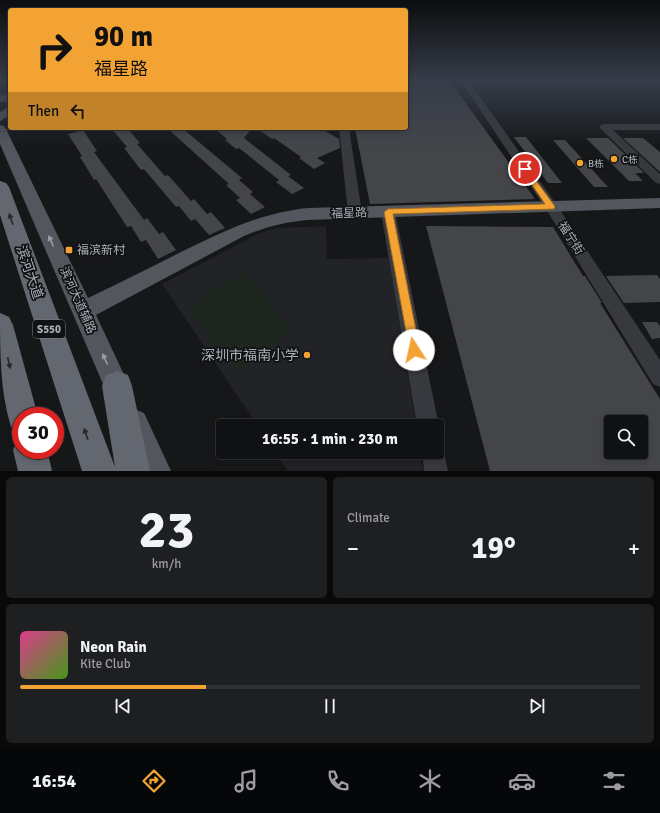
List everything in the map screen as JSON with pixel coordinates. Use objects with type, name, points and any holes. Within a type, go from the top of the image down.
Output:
[{"type":"highway","name":"滨河大道","points":[[0,187],[99,471]]},
{"type":"highway","points":[[0,325],[20,407]]},
{"type":"highway","points":[[117,386],[133,471]]},
{"type":"highway","points":[[32,459],[35,471]]},
{"type":"main road","name":"滨河大道辅路","points":[[0,129],[156,471]]},
{"type":"main road","name":"福星路","points":[[83,311],[238,232],[261,222],[295,215],[660,202]]},
{"type":"street","name":"福宁街","points":[[479,103],[551,207],[660,377]]},
{"type":"street","points":[[660,127],[604,127],[660,180]]},
{"type":"street","points":[[344,130],[355,213]]},
{"type":"street","points":[[388,212],[427,419]]},
{"type":"street","points":[[434,459],[436,471]]},
{"type":"shaded area","name":"深圳市福南小学","points":[[326,226],[327,259],[389,258],[415,419],[253,419],[162,284],[260,233],[278,228]]},
{"type":"shaded area","points":[[244,273],[294,329],[234,373],[188,306]]},
{"type":"shaded area","points":[[280,459],[421,459],[423,471],[288,471]]},
{"type":"building","points":[[408,103],[466,103],[535,199],[370,204],[355,130],[408,130]]},
{"type":"building","points":[[83,130],[97,151],[94,152],[144,220],[147,218],[159,234],[163,232],[176,250],[158,259],[146,240],[141,242],[131,226],[127,227],[96,179],[94,180],[80,157],[82,156],[68,134]]},
{"type":"building","points":[[113,130],[129,130],[140,143],[137,144],[165,176],[168,175],[191,201],[194,199],[207,214],[211,212],[225,228],[209,235],[195,219],[191,221],[179,206],[176,207],[144,169],[141,170],[124,148],[127,147]]},
{"type":"building","points":[[169,130],[184,130],[242,178],[239,180],[253,192],[250,194],[265,207],[251,214],[236,200],[240,198],[226,185],[229,184]]},
{"type":"building","points":[[216,130],[250,130],[244,138],[291,175],[288,176],[304,188],[292,194],[276,182],[279,180],[239,148],[236,149],[225,140],[227,139]]},
{"type":"building","points":[[259,130],[323,130],[339,139],[340,148],[317,158],[325,163],[314,169],[299,158],[301,157],[274,138],[272,139]]},
{"type":"building","points":[[514,137],[526,137],[562,183],[548,183]]},
{"type":"building","name":"C栋","points":[[586,138],[608,138],[644,173],[635,173],[643,181],[629,181]]},
{"type":"building","points":[[623,138],[643,138],[660,152],[660,172]]},
{"type":"building","name":"B栋","points":[[553,140],[565,140],[608,187],[594,187]]},
{"type":"building","points":[[426,226],[553,227],[583,276],[585,276],[602,303],[600,303],[660,399],[660,471],[490,471]]},
{"type":"building","points":[[657,275],[660,279],[660,302],[624,303],[606,276]]},
{"type":"building","points":[[642,322],[657,322],[660,326],[660,338],[652,339]]},
{"type":"place","name":"C栋","points":[[614,159]]},
{"type":"place","name":"B栋","points":[[580,163]]},
{"type":"place","name":"福滨新村","points":[[69,250]]},
{"type":"place","name":"深圳市福南小学","points":[[307,355]]},
{"type":"route","points":[[414,350],[388,212],[551,207],[525,169]]}]
